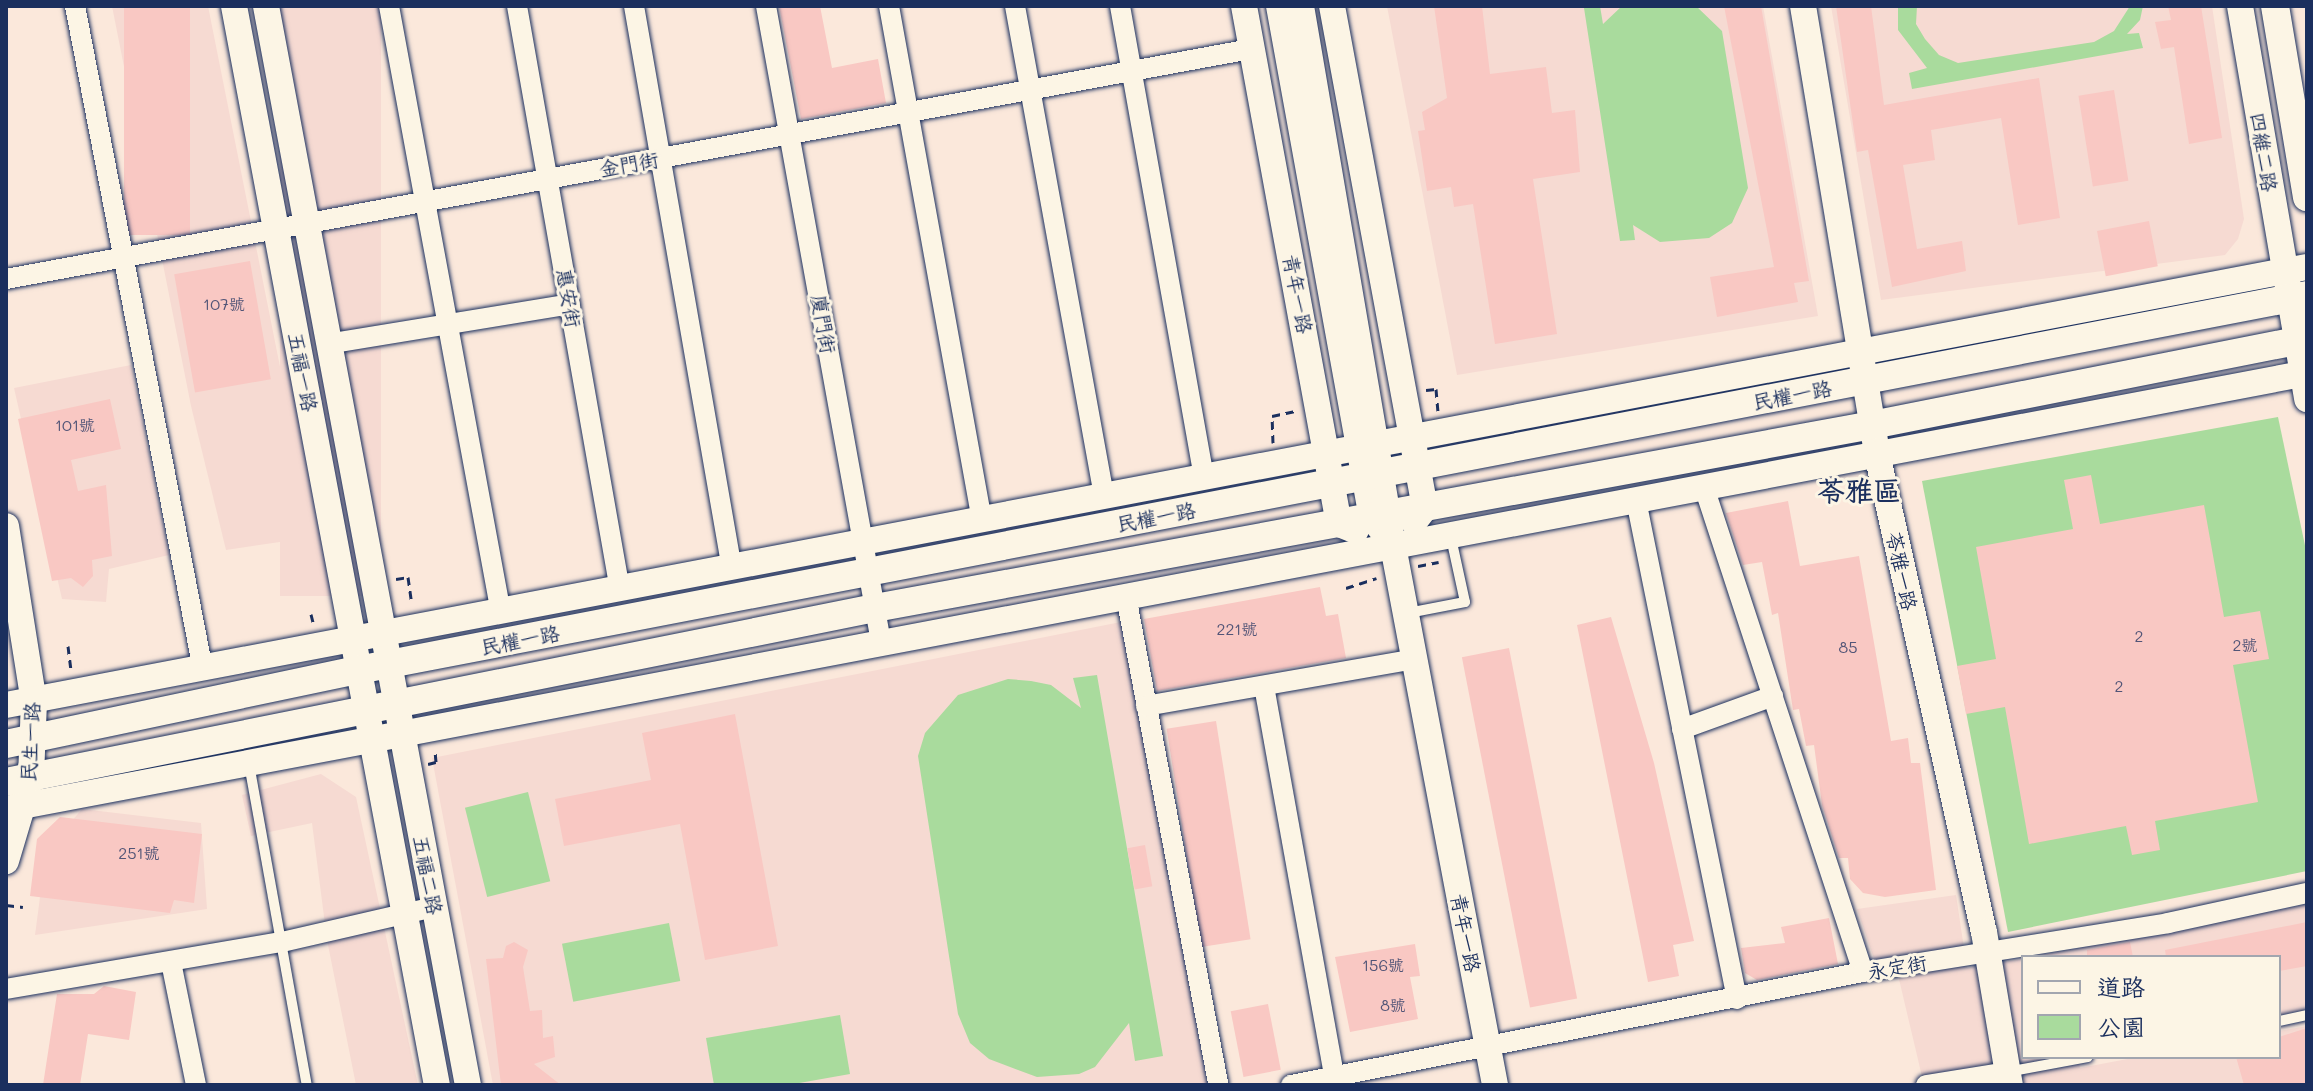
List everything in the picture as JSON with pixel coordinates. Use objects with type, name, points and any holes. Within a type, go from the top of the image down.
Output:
[{"type":"main road","name":"四維二路","points":[[2275,6],[2307,197]]},
{"type":"main road","name":"民權一路","points":[[19,742],[358,670],[1417,467],[1861,366],[2296,283]]},
{"type":"main road","name":"民權一路","points":[[17,793],[366,706],[875,608],[1872,425],[2302,340]]},
{"type":"street","points":[[75,6],[203,670]]},
{"type":"street","name":"五福一路","points":[[234,6],[373,738]]},
{"type":"street","name":"五福一路","points":[[266,6],[389,665]]},
{"type":"street","points":[[389,6],[501,613]]},
{"type":"street","name":"惠安街","points":[[517,6],[620,590]]},
{"type":"street","points":[[634,6],[732,569]]},
{"type":"street","name":"廈門街","points":[[766,6],[881,642]]},
{"type":"street","points":[[889,6],[982,521]]},
{"type":"street","points":[[1015,6],[1104,498]]},
{"type":"street","points":[[1120,6],[1204,478]]},
{"type":"street","name":"青年一路","points":[[1244,6],[1339,524]]},
{"type":"street","name":"青年一路","points":[[1279,6],[1322,182]]},
{"type":"street","name":"青年一路","points":[[1301,6],[1322,182],[1374,475],[1382,516],[1393,546],[1495,1085]]},
{"type":"street","points":[[1332,6],[1425,508],[1393,546]]},
{"type":"street","name":"苓雅一路","points":[[1803,6],[1877,454],[1988,953],[2008,1079]]},
{"type":"street","name":"四維二路","points":[[2240,6],[2296,283],[2305,382]]},
{"type":"street","name":"金門街","points":[[6,279],[1251,49]]},
{"type":"street","points":[[1278,190],[1363,173]]},
{"type":"street","points":[[327,344],[570,304]]},
{"type":"street","name":"民權一路","points":[[6,705],[1412,439],[1861,366]]},
{"type":"street","points":[[17,793],[249,762],[1877,454],[2305,382]]},
{"type":"street","points":[[1704,487],[1863,972]]},
{"type":"street","points":[[1636,500],[1737,999]]},
{"type":"street","points":[[1339,524],[1393,546]]},
{"type":"street","name":"民生一路","points":[[6,526],[34,702],[19,742],[17,793],[6,861]]},
{"type":"street","points":[[1126,596],[1218,1085]]},
{"type":"street","points":[[1146,706],[1414,659]]},
{"type":"street","name":"五福二路","points":[[389,665],[468,1085]]},
{"type":"street","points":[[1264,686],[1334,1077]]},
{"type":"street","points":[[1682,729],[1773,696]]},
{"type":"street","name":"五福二路","points":[[373,738],[437,1085]]},
{"type":"street","name":"永定街","points":[[1291,1085],[1863,972],[1988,953],[2307,893]]},
{"type":"street","points":[[6,989],[282,942],[434,907]]},
{"type":"street","points":[[171,962],[196,1085]]},
{"type":"street","points":[[1926,1085],[2008,1079]]},
{"type":"lane","points":[[1406,613],[1465,602],[1450,535]]},
{"type":"lane","points":[[249,762],[307,1085]]},
{"type":"lane","points":[[2281,1021],[2307,1015]]},
{"type":"lane","points":[[2008,1079],[2081,1059]]},
{"type":"path","points":[[6,905],[23,907]]},
{"type":"shaded area","points":[[112,6],[208,6],[314,537],[226,550],[191,406]]},
{"type":"shaded area","points":[[280,6],[381,6],[381,596],[280,596]]},
{"type":"shaded area","points":[[1387,6],[1763,6],[1818,316],[1457,375]]},
{"type":"shaded area","points":[[1831,6],[2212,6],[2244,219],[2238,239],[2225,255],[1881,300]]},
{"type":"shaded area","points":[[131,365],[169,555],[109,569],[106,602],[62,599],[14,388]]},
{"type":"shaded area","points":[[1121,622],[1208,1085],[493,1085],[432,758]]},
{"type":"shaded area","points":[[321,774],[356,797],[418,1085],[356,1085],[327,940],[312,823],[251,836],[242,795]]},
{"type":"shaded area","points":[[82,809],[201,823],[207,909],[35,935],[46,852]]},
{"type":"shaded area","points":[[1956,895],[1967,968],[2021,959],[2021,1059],[2078,1059],[2080,1068],[2127,1059],[2281,1059],[2281,1031],[2307,1026],[2307,1085],[1924,1085],[1898,975],[1881,979],[1857,909]]},
{"type":"shaded area","points":[[2307,904],[2307,1010],[2281,1015],[2281,955],[2041,955]]},
{"type":"green space","points":[[1600,6],[1603,24],[1622,6],[1696,6],[1722,31],[1748,188],[1732,223],[1709,238],[1660,242],[1633,225],[1635,240],[1620,241],[1584,8]]},
{"type":"green space","points":[[1898,6],[1917,6],[1916,24],[1925,39],[1939,55],[1958,63],[2094,42],[2114,31],[2130,6],[2143,6],[2140,20],[2127,34],[2139,33],[2143,48],[1912,89],[1909,73],[1927,68],[1898,30]]},
{"type":"green space","points":[[2278,417],[2307,555],[2307,871],[2008,932],[1922,481]]},
{"type":"green space","points":[[1097,675],[1163,1056],[1135,1061],[1129,1023],[1095,1067],[1079,1074],[1037,1077],[989,1059],[970,1043],[958,1014],[918,756],[925,733],[958,695],[1008,679],[1031,681],[1051,685],[1081,708],[1073,678]]},
{"type":"green space","points":[[528,792],[550,881],[487,897],[465,808]]},
{"type":"green space","points":[[669,923],[680,981],[573,1002],[562,944]]},
{"type":"green space","points":[[840,1015],[850,1074],[788,1085],[714,1085],[706,1038]]},
{"type":"building","points":[[124,6],[190,6],[190,235],[124,235]]},
{"type":"building","points":[[779,6],[820,6],[832,68],[878,59],[886,103],[801,119]]},
{"type":"building","points":[[1434,6],[1482,6],[1490,74],[1546,67],[1552,113],[1575,110],[1580,172],[1533,179],[1557,334],[1495,344],[1473,204],[1454,207],[1451,187],[1427,191],[1418,131],[1425,130],[1422,112],[1447,98]]},
{"type":"building","points":[[1724,6],[1761,6],[1809,281],[1794,283],[1798,302],[1717,317],[1710,277],[1774,267]]},
{"type":"building","points":[[1836,6],[1871,6],[1884,105],[2039,78],[2060,218],[2018,225],[2001,118],[1931,130],[1935,160],[1903,165],[1917,249],[1962,241],[1966,271],[1892,287],[1868,150],[1857,152]]},
{"type":"building","points":[[2168,6],[2201,6],[2222,138],[2189,144],[2174,47],[2161,49],[2155,22],[2171,20]]},
{"type":"building","points":[[2114,90],[2128,181],[2093,186],[2078,96]]},
{"type":"building","points":[[2149,221],[2158,266],[2106,276],[2097,231]]},
{"type":"building","points":[[250,261],[271,379],[195,393],[174,274]]},
{"type":"building","points":[[110,399],[121,449],[71,460],[78,491],[106,485],[112,556],[92,560],[93,576],[83,587],[71,578],[52,581],[18,419]]},
{"type":"building","points":[[2091,475],[2100,524],[2204,505],[2224,617],[2260,611],[2269,659],[2233,665],[2258,802],[2155,821],[2160,850],[2132,855],[2126,826],[2029,844],[2005,707],[1966,714],[1957,666],[1996,659],[1976,547],[2073,529],[2064,480]]},
{"type":"building","points":[[1788,501],[1800,566],[1859,556],[1891,741],[1908,738],[1911,763],[1920,763],[1936,890],[1885,897],[1863,893],[1850,879],[1848,858],[1839,858],[1822,805],[1814,745],[1806,746],[1799,709],[1793,710],[1778,613],[1772,615],[1762,562],[1743,565],[1726,513]]},
{"type":"building","points":[[1320,587],[1326,616],[1338,614],[1346,658],[1157,691],[1144,619]]},
{"type":"building","points":[[1611,617],[1654,763],[1694,941],[1673,945],[1679,976],[1648,982],[1577,625]]},
{"type":"building","points":[[1509,648],[1577,998],[1530,1008],[1462,657]]},
{"type":"building","points":[[735,714],[778,946],[705,960],[680,824],[564,846],[555,799],[651,780],[642,733]]},
{"type":"building","points":[[1216,721],[1251,939],[1201,947],[1167,729]]},
{"type":"building","points":[[60,817],[202,834],[194,903],[174,900],[170,913],[30,896],[37,839]]},
{"type":"building","points":[[1145,845],[1152,886],[1135,889],[1127,848]]},
{"type":"building","points":[[1829,918],[1838,964],[1757,980],[1745,973],[1741,948],[1785,943],[1781,927]]},
{"type":"building","points":[[2307,922],[2307,966],[2281,971],[2281,955],[2166,955],[2165,950]]},
{"type":"building","points":[[514,942],[528,950],[523,967],[530,1011],[542,1010],[543,1038],[553,1036],[555,1057],[534,1064],[561,1085],[501,1085],[486,959],[503,958],[506,946]]},
{"type":"building","points":[[2130,942],[2133,955],[2087,955],[2087,950]]},
{"type":"building","points":[[1415,944],[1420,976],[1410,977],[1418,1019],[1350,1032],[1335,957]]},
{"type":"building","points":[[104,986],[136,992],[129,1040],[88,1034],[80,1085],[43,1085],[57,994],[94,994]]},
{"type":"building","points":[[1268,1004],[1281,1070],[1243,1077],[1231,1011]]},
{"type":"building","points":[[2307,1028],[2307,1085],[2244,1085],[2237,1059],[2281,1059],[2281,1036]]},
{"type":"district","name":"苓雅區","points":[[1859,490]]}]
